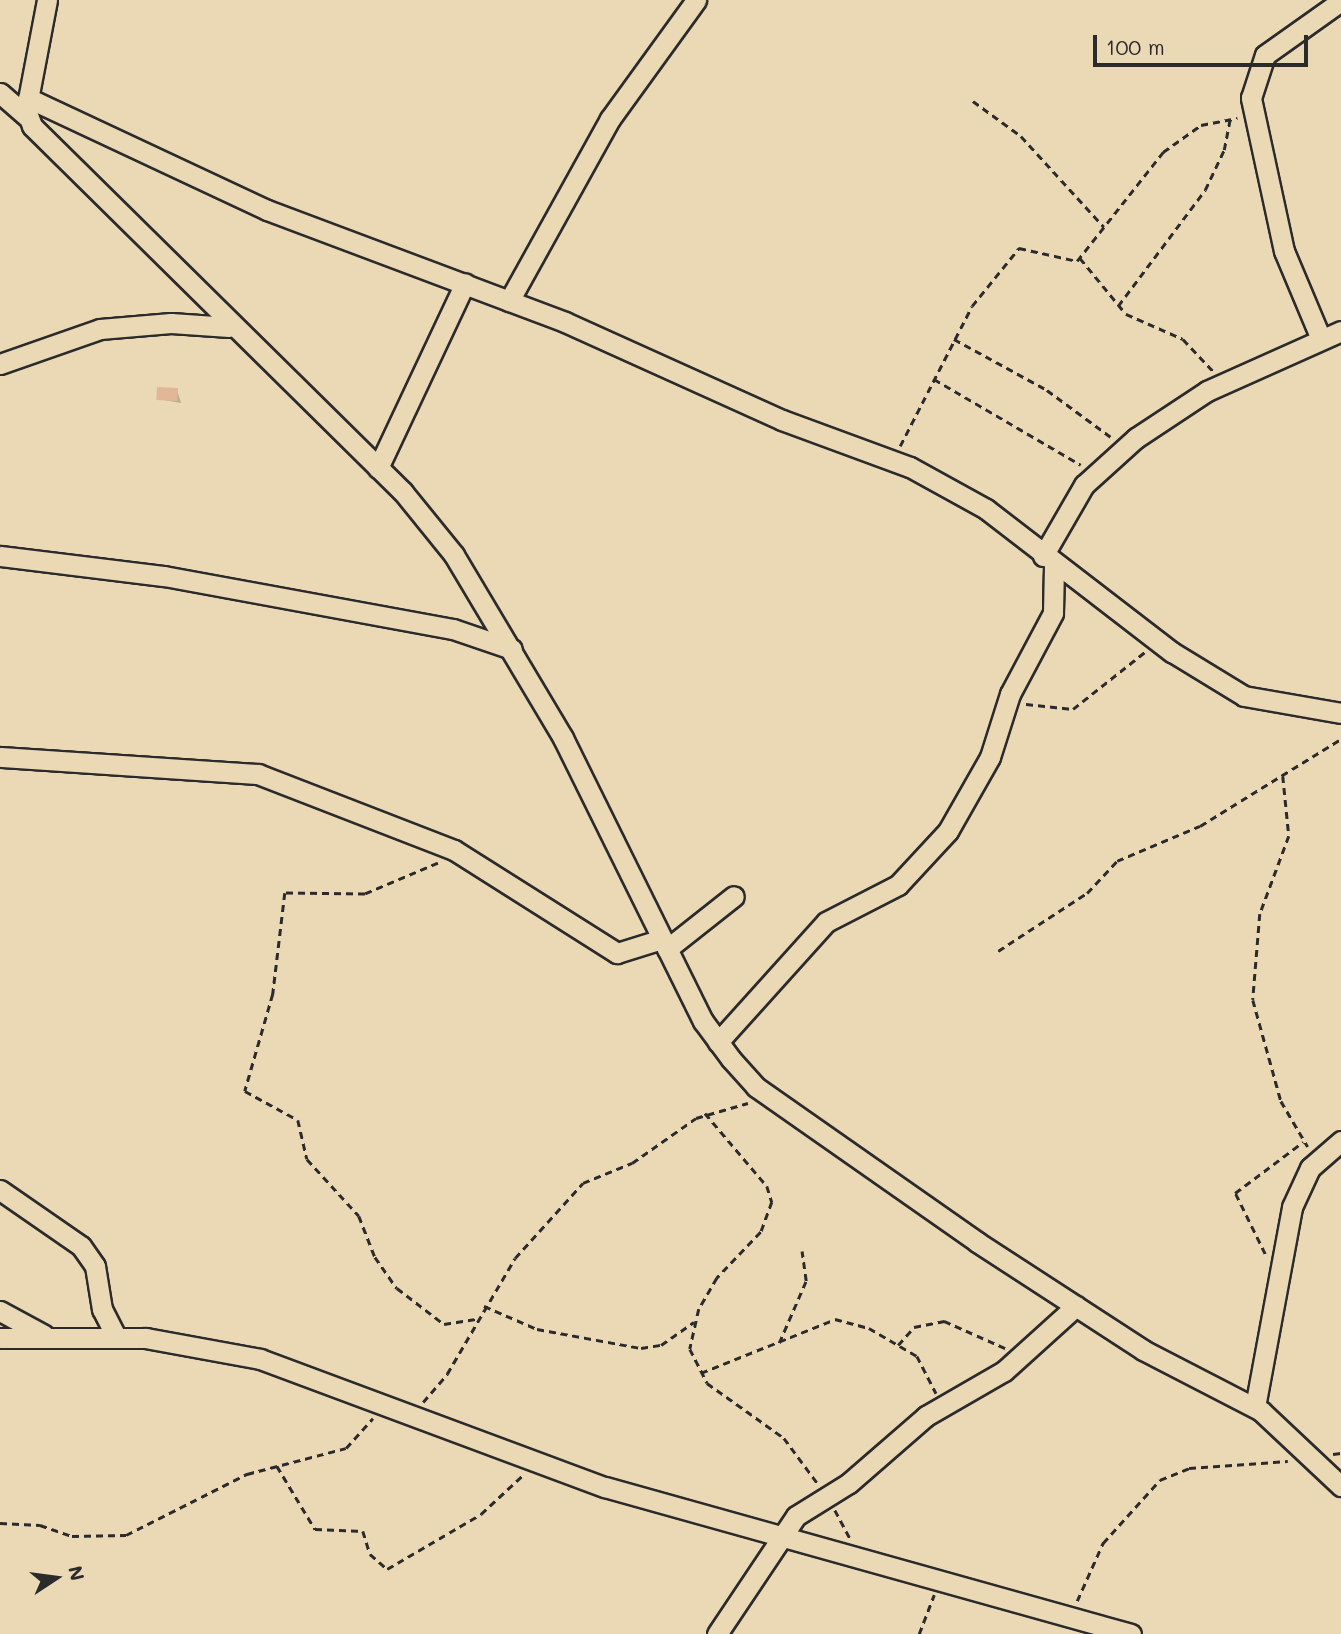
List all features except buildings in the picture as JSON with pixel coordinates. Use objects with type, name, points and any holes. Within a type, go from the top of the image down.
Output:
[{"type":"street","points":[[27,107],[47,0]]},
{"type":"street","points":[[509,301],[610,119],[696,0]]},
{"type":"street","points":[[1321,339],[1284,251],[1251,118],[1265,55],[1341,1]]},
{"type":"street","points":[[0,93],[267,210],[465,283],[782,420],[893,460],[986,509],[1049,560],[1157,639],[1244,696],[1341,713]]},
{"type":"street","points":[[27,107],[229,327],[378,468],[454,555],[512,649],[664,944],[718,1042],[771,1097],[1076,1306],[1154,1356],[1255,1407],[1341,1486]]},
{"type":"street","points":[[378,468],[465,283]]},
{"type":"street","points":[[0,364],[100,329],[171,323],[229,327]]},
{"type":"street","points":[[718,1042],[826,922],[886,893],[933,850],[990,757],[1005,707],[1053,613],[1049,560],[1063,514],[1095,475],[1124,449],[1224,384],[1341,331]]},
{"type":"street","points":[[0,556],[164,576],[453,629],[512,649]]},
{"type":"street","points":[[0,757],[258,774],[454,850],[617,953],[664,944],[734,896]]},
{"type":"street","points":[[1255,1407],[1292,1207],[1320,1156],[1341,1141]]},
{"type":"street","points":[[0,1190],[81,1246],[95,1266],[102,1309],[116,1336]]},
{"type":"street","points":[[718,1634],[777,1536],[940,1407],[1019,1357],[1076,1306]]},
{"type":"street","points":[[0,1311],[44,1335]]},
{"type":"street","points":[[0,1338],[44,1335],[116,1336],[260,1359],[412,1414],[536,1463],[942,1585],[1070,1621],[1131,1634]]},
{"type":"path","points":[[973,102],[1021,136],[1105,227]]},
{"type":"path","points":[[893,460],[971,306],[1019,248],[1032,246],[1064,263],[1080,258],[1163,152],[1201,125],[1230,118],[1251,118]]},
{"type":"path","points":[[1118,306],[1205,190],[1224,150],[1230,118]]},
{"type":"path","points":[[1080,258],[1118,306],[1184,339],[1224,384]]},
{"type":"path","points":[[954,340],[1067,402],[1124,449]]},
{"type":"path","points":[[934,379],[1095,475]]},
{"type":"path","points":[[1005,707],[1038,703],[1073,709],[1157,639]]},
{"type":"path","points":[[998,951],[1087,893],[1117,861],[1183,835],[1341,739]]},
{"type":"path","points":[[1283,776],[1289,836],[1260,914],[1253,1000],[1281,1101],[1303,1142],[1320,1156]]},
{"type":"path","points":[[454,850],[387,889],[340,898],[285,893],[273,994],[245,1091],[298,1120],[307,1159],[359,1216],[375,1257],[397,1288],[444,1324],[476,1320]]},
{"type":"path","points":[[412,1414],[447,1374],[484,1306],[528,1241],[583,1183],[632,1163],[705,1114],[771,1097]]},
{"type":"path","points":[[705,1114],[767,1186],[772,1202],[769,1219],[717,1279],[694,1322],[690,1349],[701,1373],[734,1407],[791,1445],[826,1496],[856,1558]]},
{"type":"path","points":[[1279,1276],[1236,1207],[1235,1193],[1303,1142]]},
{"type":"path","points":[[779,1343],[806,1281],[802,1251]]},
{"type":"path","points":[[484,1306],[537,1329],[641,1348],[660,1345],[694,1322]]},
{"type":"path","points":[[701,1373],[835,1319],[898,1345],[932,1375],[940,1407]]},
{"type":"path","points":[[898,1345],[914,1327],[944,1321],[964,1325],[1019,1357]]},
{"type":"path","points":[[0,1523],[40,1525],[72,1536],[126,1535],[192,1498],[277,1466],[354,1443],[382,1403]]},
{"type":"path","points":[[1070,1621],[1103,1543],[1160,1480],[1189,1468],[1308,1458]]},
{"type":"path","points":[[277,1466],[315,1529],[363,1531],[370,1554],[387,1569],[481,1514],[536,1463]]},
{"type":"path","points":[[919,1634],[942,1585]]}]
